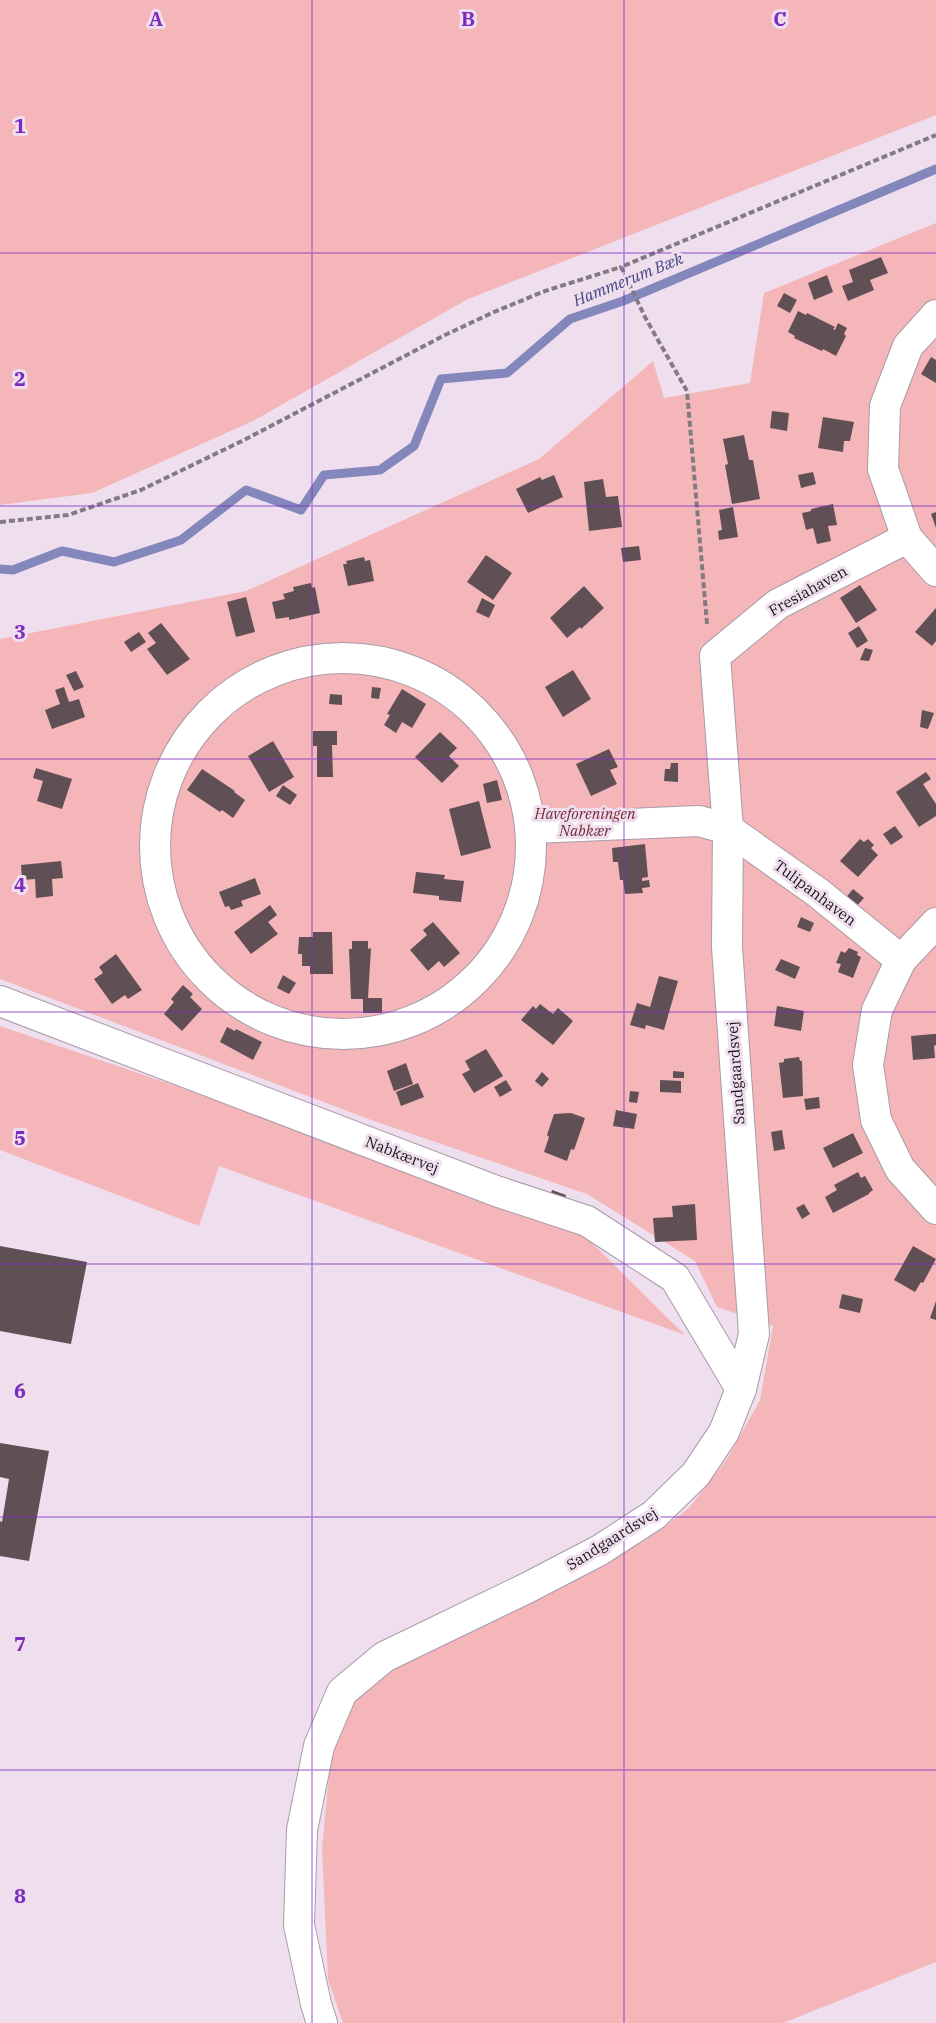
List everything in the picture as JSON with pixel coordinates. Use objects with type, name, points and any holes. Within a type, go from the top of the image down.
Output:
[{"type":"street","points":[[936,315],[909,346],[885,406],[884,469],[907,538],[936,571]]},
{"type":"street","name":"Fresiahaven","points":[[715,656],[778,604],[907,538]]},
{"type":"street","name":"Sandgaardsvej","points":[[322,2023],[299,1925],[302,1830],[319,1746],[342,1692],[384,1658],[600,1550],[654,1515],[696,1474],[724,1432],[741,1389],[754,1334],[727,947],[728,829],[715,656]]},
{"type":"street","points":[[359,657],[423,674],[477,711],[515,765],[533,828],[527,894],[500,954],[453,1001],[394,1029],[328,1036],[264,1019],[210,982],[172,928],[154,865],[160,799],[187,739],[233,692],[293,664],[326,660],[359,657]]},
{"type":"street","name":"Tulipanhaven","points":[[533,828],[699,821],[728,829],[817,891],[901,960]]},
{"type":"street","points":[[936,923],[901,960],[877,1010],[868,1065],[876,1120],[900,1169],[936,1209]]},
{"type":"street","name":"Nabkærvej","points":[[0,1001],[496,1191],[587,1221],[675,1278],[741,1389]]},
{"type":"path","points":[[0,522],[68,515],[141,490],[244,440],[484,316],[545,291],[621,267],[936,135]]},
{"type":"path","points":[[621,267],[628,286],[687,391],[707,627],[715,656]]},
{"type":"green space","points":[[0,0],[936,0],[936,115],[468,299],[253,421],[92,493],[0,505]]},
{"type":"green space","name":"Haveforeningen Nabkær","points":[[936,223],[936,1962],[783,2023],[343,2023],[328,1980],[322,1849],[331,1754],[355,1700],[389,1670],[646,1540],[689,1508],[727,1459],[760,1400],[773,1326],[717,1307],[695,1261],[587,1194],[371,1120],[0,979],[0,639],[246,591],[539,459],[653,361],[664,398],[750,383],[764,293]]},
{"type":"green space","points":[[0,1026],[197,1093],[582,1233],[685,1335],[219,1166],[199,1226],[0,1150]]},
{"type":"building","points":[[881,257],[888,273],[870,280],[874,290],[848,301],[842,286],[853,282],[849,270]]},
{"type":"building","points":[[827,275],[833,292],[814,300],[808,283]]},
{"type":"building","points":[[784,293],[797,300],[790,313],[777,306]]},
{"type":"building","points":[[798,311],[835,327],[833,329],[835,330],[838,323],[847,328],[844,334],[846,336],[836,356],[794,338],[795,336],[788,332]]},
{"type":"building","points":[[931,357],[936,360],[936,383],[921,374]]},
{"type":"building","points":[[772,411],[789,413],[787,431],[770,428]]},
{"type":"building","points":[[823,417],[854,422],[850,441],[844,441],[843,452],[818,448]]},
{"type":"building","points":[[744,435],[749,460],[753,460],[760,499],[732,504],[723,439]]},
{"type":"building","points":[[813,472],[816,484],[801,488],[798,475]]},
{"type":"building","points":[[554,475],[563,497],[528,513],[516,489],[540,477],[542,480]]},
{"type":"building","points":[[603,479],[606,497],[618,496],[622,527],[589,531],[584,482]]},
{"type":"building","points":[[833,504],[837,525],[828,526],[831,541],[817,544],[813,528],[806,530],[802,513]]},
{"type":"building","points":[[733,507],[738,537],[719,540],[718,531],[722,530],[719,510]]},
{"type":"building","points":[[936,512],[936,528],[931,514]]},
{"type":"building","points":[[639,546],[641,560],[623,562],[621,548]]},
{"type":"building","points":[[486,555],[512,573],[493,600],[467,582]]},
{"type":"building","points":[[364,557],[365,561],[370,560],[374,581],[348,586],[343,564],[347,564],[346,561]]},
{"type":"building","points":[[311,583],[312,588],[315,587],[320,613],[289,620],[289,617],[276,619],[272,602],[285,599],[283,594],[294,591],[293,587]]},
{"type":"building","points":[[860,585],[877,610],[856,623],[840,598]]},
{"type":"building","points":[[584,586],[604,608],[581,629],[580,627],[567,638],[550,618]]},
{"type":"building","points":[[246,597],[255,632],[236,637],[227,602]]},
{"type":"building","points":[[482,598],[495,605],[489,618],[476,612]]},
{"type":"building","points":[[936,608],[936,641],[932,646],[915,632]]},
{"type":"building","points":[[161,623],[190,659],[167,675],[147,649],[156,643],[148,633]]},
{"type":"building","points":[[859,626],[868,641],[857,648],[848,633]]},
{"type":"building","points":[[139,632],[146,642],[131,652],[124,642]]},
{"type":"building","points":[[865,648],[873,650],[869,661],[860,660]]},
{"type":"building","points":[[573,670],[591,699],[563,717],[545,687]]},
{"type":"building","points":[[76,671],[84,687],[74,691],[66,675]]},
{"type":"building","points":[[64,687],[69,702],[79,699],[85,717],[52,729],[45,710],[60,704],[55,690]]},
{"type":"building","points":[[372,687],[381,688],[379,699],[371,698]]},
{"type":"building","points":[[402,689],[426,704],[412,728],[402,722],[396,733],[384,725],[390,715],[387,714]]},
{"type":"building","points":[[330,694],[342,695],[342,705],[329,704]]},
{"type":"building","points":[[922,710],[934,713],[928,729],[920,727]]},
{"type":"building","points":[[313,731],[337,731],[337,745],[332,745],[333,777],[317,777],[317,746],[313,746]]},
{"type":"building","points":[[440,732],[457,748],[449,756],[459,766],[442,783],[415,757]]},
{"type":"building","points":[[273,741],[294,777],[269,792],[248,756]]},
{"type":"building","points":[[609,749],[618,767],[610,770],[617,784],[591,796],[576,764]]},
{"type":"building","points":[[671,763],[678,763],[678,782],[664,781],[665,769],[670,769]]},
{"type":"building","points":[[36,768],[72,779],[62,809],[37,801],[43,781],[33,778]]},
{"type":"building","points":[[202,769],[245,800],[233,818],[187,790]]},
{"type":"building","points":[[926,772],[931,779],[923,784],[936,804],[936,816],[919,827],[896,792]]},
{"type":"building","points":[[497,780],[502,800],[487,803],[483,784]]},
{"type":"building","points":[[283,785],[297,795],[290,805],[276,796]]},
{"type":"building","points":[[479,801],[491,848],[461,856],[449,809]]},
{"type":"building","points":[[895,826],[903,837],[891,845],[883,834]]},
{"type":"building","points":[[860,839],[864,842],[868,839],[874,845],[871,848],[878,855],[858,877],[840,861]]},
{"type":"building","points":[[645,844],[648,877],[642,878],[642,881],[649,880],[650,887],[642,888],[643,893],[625,894],[623,880],[620,880],[618,862],[613,862],[612,848]]},
{"type":"building","points":[[61,861],[63,878],[52,879],[53,896],[36,898],[35,879],[22,880],[21,865]]},
{"type":"building","points":[[416,872],[445,875],[444,879],[464,881],[461,902],[439,900],[439,896],[413,893]]},
{"type":"building","points":[[255,878],[261,894],[241,901],[243,906],[231,910],[229,906],[225,907],[219,892]]},
{"type":"building","points":[[853,889],[864,898],[854,909],[844,900]]},
{"type":"building","points":[[270,905],[277,915],[268,922],[278,934],[251,954],[234,932]]},
{"type":"building","points":[[801,917],[814,923],[810,932],[797,927]]},
{"type":"building","points":[[433,922],[460,953],[444,967],[439,961],[428,971],[410,950],[427,935],[423,930]]},
{"type":"building","points":[[313,932],[332,932],[333,974],[310,974],[310,966],[302,966],[302,954],[298,954],[299,937],[313,937]]},
{"type":"building","points":[[352,941],[368,941],[368,949],[371,948],[368,998],[382,998],[382,1013],[363,1013],[363,999],[351,999],[349,949],[352,949]]},
{"type":"building","points":[[849,948],[858,952],[857,955],[861,957],[853,978],[838,972],[841,964],[836,963],[841,951],[845,953]]},
{"type":"building","points":[[116,954],[142,990],[128,999],[125,995],[112,1004],[94,979],[103,973],[99,967]]},
{"type":"building","points":[[781,959],[800,967],[795,979],[775,970]]},
{"type":"building","points":[[283,975],[296,983],[289,994],[277,988]]},
{"type":"building","points":[[659,976],[678,981],[664,1030],[646,1025],[645,1029],[630,1025],[637,1003],[650,1007]]},
{"type":"building","points":[[183,985],[193,994],[190,997],[202,1009],[182,1031],[164,1014],[174,1002],[171,999]]},
{"type":"building","points":[[540,1004],[553,1014],[558,1008],[573,1021],[553,1045],[521,1020],[533,1006],[536,1009]]},
{"type":"building","points":[[777,1006],[804,1011],[801,1031],[774,1026]]},
{"type":"building","points":[[227,1027],[262,1042],[253,1060],[220,1042]]},
{"type":"building","points":[[936,1034],[935,1058],[913,1060],[911,1036]]},
{"type":"building","points":[[486,1049],[503,1076],[474,1093],[462,1074],[470,1070],[465,1061]]},
{"type":"building","points":[[799,1057],[802,1061],[803,1096],[783,1098],[779,1063],[784,1062],[784,1059]]},
{"type":"building","points":[[406,1063],[413,1084],[394,1091],[387,1071]]},
{"type":"building","points":[[673,1071],[684,1072],[684,1078],[673,1078]]},
{"type":"building","points":[[542,1072],[549,1079],[542,1087],[535,1081]]},
{"type":"building","points":[[506,1080],[512,1090],[500,1097],[494,1087]]},
{"type":"building","points":[[660,1080],[681,1081],[681,1093],[660,1092]]},
{"type":"building","points":[[418,1083],[424,1097],[401,1106],[396,1092]]},
{"type":"building","points":[[630,1091],[639,1092],[637,1103],[629,1102]]},
{"type":"building","points":[[819,1097],[820,1108],[806,1110],[804,1099]]},
{"type":"building","points":[[616,1110],[637,1114],[634,1129],[613,1126]]},
{"type":"building","points":[[571,1113],[585,1118],[574,1150],[571,1149],[567,1161],[544,1152],[554,1114]]},
{"type":"building","points":[[782,1130],[785,1149],[774,1151],[771,1132]]},
{"type":"building","points":[[853,1133],[863,1153],[833,1168],[823,1148]]},
{"type":"building","points":[[858,1172],[861,1178],[865,1176],[873,1190],[833,1213],[825,1197],[837,1190],[834,1185]]},
{"type":"building","points":[[552,1190],[566,1195],[564,1203],[549,1198]]},
{"type":"building","points":[[695,1204],[697,1240],[655,1242],[653,1218],[673,1217],[672,1206]]},
{"type":"building","points":[[804,1204],[810,1214],[802,1219],[796,1208]]},
{"type":"building","points":[[0,1246],[87,1262],[71,1344],[0,1331]]},
{"type":"building","points":[[913,1246],[936,1259],[923,1283],[921,1282],[915,1292],[894,1280]]},
{"type":"building","points":[[842,1294],[863,1299],[860,1313],[839,1308]]},
{"type":"building","points":[[936,1301],[936,1320],[930,1318]]},
{"type":"building","points":[[0,1443],[49,1451],[29,1561],[0,1556],[0,1521],[2,1522],[9,1479],[0,1477]]},
{"type":"waterway","name":"Hammerum Bæk","points":[[0,569],[13,570],[62,551],[114,562],[181,540],[246,490],[301,510],[324,475],[380,470],[414,446],[441,379],[507,373],[570,319],[623,301],[936,169]]}]
